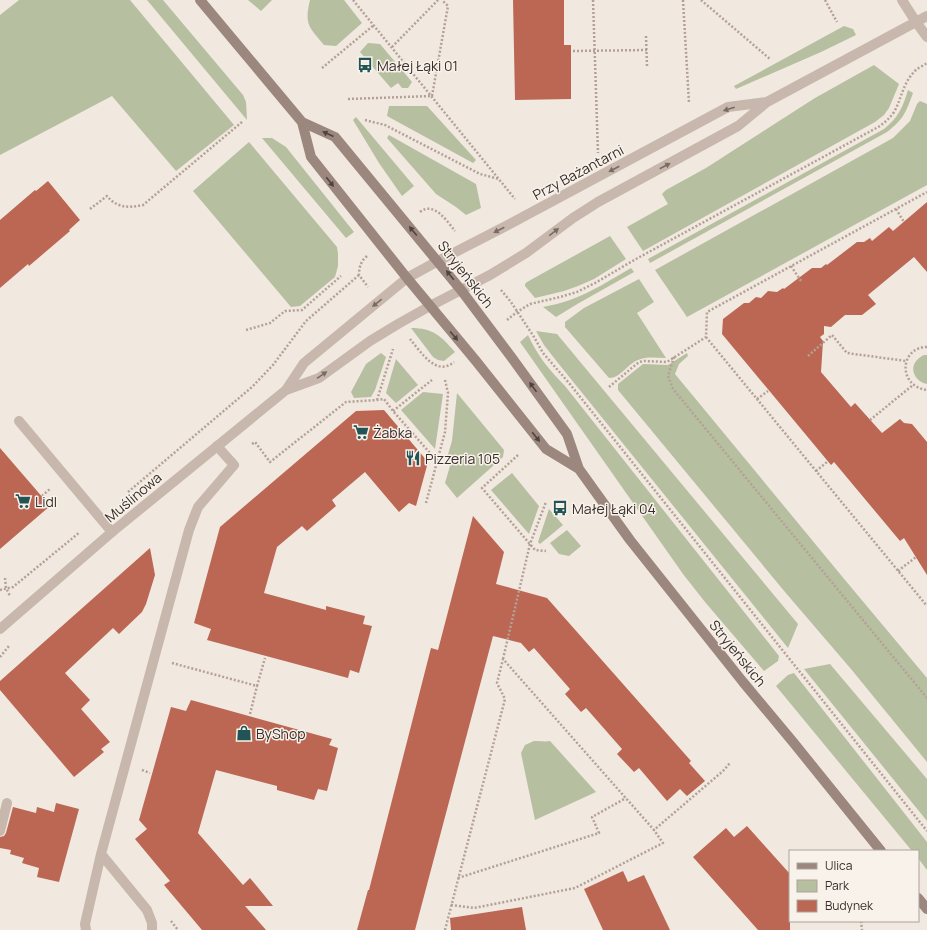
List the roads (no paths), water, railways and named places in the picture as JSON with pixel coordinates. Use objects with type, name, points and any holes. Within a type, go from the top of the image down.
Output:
[{"type":"street","name":"Stryjeńskich","points":[[200,0],[302,122],[311,157],[407,278],[546,449],[579,469]]},
{"type":"street","points":[[902,0],[927,38]]},
{"type":"street","name":"Przy Bażantarni","points":[[430,306],[490,275],[526,253],[573,218],[598,202],[738,126],[767,102],[927,16]]},
{"type":"street","name":"Przy Bażantarni","points":[[407,278],[728,107],[767,102]]},
{"type":"street","name":"Stryjeńskich","points":[[302,122],[335,137],[462,290],[567,434],[579,469],[630,540],[880,850]]},
{"type":"street","name":"Muślinowa","points":[[0,629],[112,532],[286,390],[304,363],[407,278]]},
{"type":"street","name":"Muślinowa","points":[[286,390],[318,378],[370,341],[430,306]]},
{"type":"street","points":[[19,421],[112,532]]},
{"type":"street","points":[[86,930],[85,924],[102,854],[189,530],[198,507],[234,466],[217,446]]},
{"type":"street","points":[[0,831],[7,803]]},
{"type":"street","points":[[102,854],[147,910],[152,923],[152,930]]},
{"type":"street","points":[[919,899],[927,909]]},
{"type":"place","name":"Małej Łąki 01","points":[[365,65]]},
{"type":"place","name":"Żabka","points":[[361,432]]},
{"type":"place","name":"Pizzeria 105","points":[[413,458]]},
{"type":"place","name":"Lidl","points":[[23,501]]},
{"type":"place","name":"Małej Łąki 04","points":[[560,508]]},
{"type":"place","name":"ByShop","points":[[244,733]]}]
